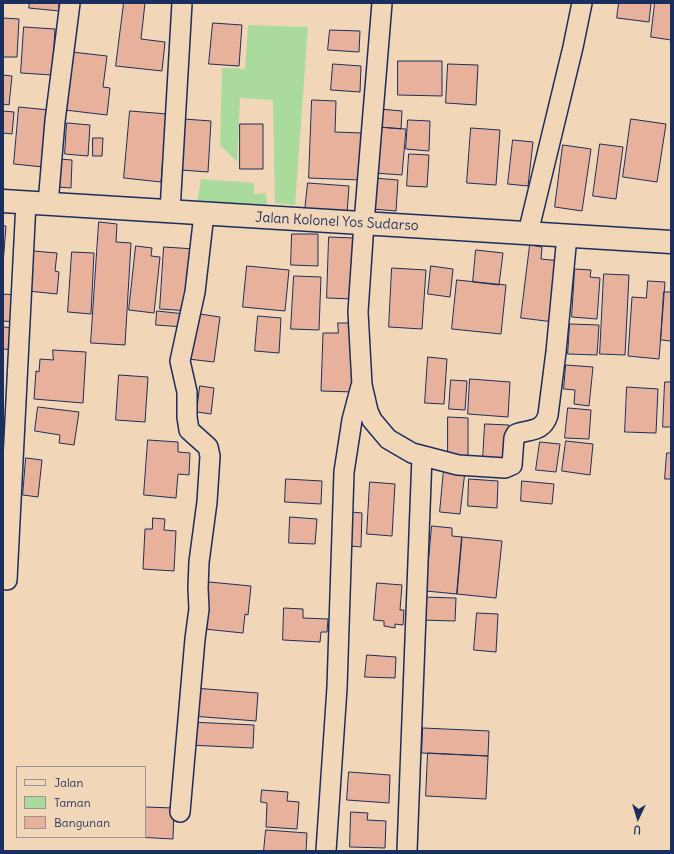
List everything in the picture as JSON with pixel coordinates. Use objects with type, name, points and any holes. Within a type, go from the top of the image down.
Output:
[{"type":"street","points":[[48,204],[55,121],[70,3]]},
{"type":"street","points":[[170,211],[182,3]]},
{"type":"street","points":[[382,3],[358,312],[362,385],[368,411],[372,420],[388,440],[412,453],[458,465],[505,468],[512,465],[514,438],[516,434],[538,429],[544,424],[548,415],[556,352],[567,236]]},
{"type":"street","points":[[528,233],[573,47],[582,3]]},
{"type":"street","name":"Jalan Kolonel Yos Sudarso","points":[[3,201],[671,242]]},
{"type":"street","points":[[8,580],[26,202]]},
{"type":"street","points":[[180,812],[199,609],[198,575],[207,502],[210,456],[208,447],[189,430],[186,392],[180,361],[195,292],[204,214]]},
{"type":"street","points":[[326,851],[337,688],[344,472],[352,420],[362,385]]},
{"type":"street","points":[[407,851],[422,456]]},
{"type":"green space","points":[[248,25],[308,27],[295,205],[275,203],[273,100],[240,98],[237,162],[220,145],[222,68],[245,69]]},
{"type":"green space","points":[[201,179],[254,183],[254,194],[266,193],[267,208],[197,202]]},
{"type":"building","points":[[30,3],[59,3],[59,11],[29,8]]},
{"type":"building","points":[[124,3],[145,3],[141,39],[165,42],[162,71],[116,66]]},
{"type":"building","points":[[619,3],[651,3],[649,22],[617,18]]},
{"type":"building","points":[[655,3],[671,3],[671,40],[651,37]]},
{"type":"building","points":[[3,18],[19,19],[17,57],[3,57]]},
{"type":"building","points":[[213,23],[242,25],[239,66],[209,64]]},
{"type":"building","points":[[24,27],[55,29],[52,75],[21,73]]},
{"type":"building","points":[[330,30],[360,31],[359,52],[328,50]]},
{"type":"building","points":[[72,52],[107,56],[103,87],[110,88],[107,115],[65,110]]},
{"type":"building","points":[[398,61],[442,61],[442,96],[398,95]]},
{"type":"building","points":[[333,64],[361,66],[360,92],[331,90]]},
{"type":"building","points":[[448,64],[478,65],[476,105],[446,103]]},
{"type":"building","points":[[3,75],[12,76],[9,105],[3,104]]},
{"type":"building","points":[[312,100],[336,101],[335,132],[362,133],[360,180],[309,178]]},
{"type":"building","points":[[19,107],[49,110],[43,167],[14,164]]},
{"type":"building","points":[[380,109],[402,111],[401,129],[379,127]]},
{"type":"building","points":[[3,111],[14,112],[12,134],[3,133]]},
{"type":"building","points":[[130,111],[167,114],[161,182],[124,178]]},
{"type":"building","points":[[184,119],[211,121],[208,172],[181,170]]},
{"type":"building","points":[[631,119],[666,124],[657,182],[623,177]]},
{"type":"building","points":[[408,120],[430,121],[429,151],[406,149]]},
{"type":"building","points":[[67,123],[90,125],[88,156],[65,154]]},
{"type":"building","points":[[240,124],[263,124],[263,169],[240,169]]},
{"type":"building","points":[[379,127],[406,129],[402,175],[375,173]]},
{"type":"building","points":[[471,128],[500,130],[496,185],[467,183]]},
{"type":"building","points":[[93,138],[103,138],[102,156],[93,156]]},
{"type":"building","points":[[513,140],[533,142],[528,186],[508,184]]},
{"type":"building","points":[[600,144],[623,147],[616,199],[593,196]]},
{"type":"building","points":[[563,145],[591,149],[582,211],[555,207]]},
{"type":"building","points":[[409,154],[429,155],[427,187],[407,186]]},
{"type":"building","points":[[59,159],[72,160],[71,188],[58,187]]},
{"type":"building","points":[[374,178],[398,180],[396,211],[372,209]]},
{"type":"building","points":[[308,183],[349,186],[347,214],[305,211]]},
{"type":"building","points":[[99,222],[117,224],[116,242],[131,243],[125,345],[91,343]]},
{"type":"building","points":[[3,226],[6,226],[3,264]]},
{"type":"building","points":[[292,234],[318,234],[318,266],[291,265]]},
{"type":"building","points":[[329,237],[354,238],[353,299],[327,298]]},
{"type":"building","points":[[530,245],[542,247],[541,259],[561,261],[554,322],[521,318]]},
{"type":"building","points":[[136,246],[152,248],[151,256],[160,257],[154,313],[129,310]]},
{"type":"building","points":[[164,247],[195,249],[190,311],[160,309]]},
{"type":"building","points":[[476,250],[503,253],[499,285],[473,282]]},
{"type":"building","points":[[33,251],[57,253],[55,271],[59,272],[57,294],[28,291]]},
{"type":"building","points":[[72,252],[94,253],[91,314],[68,312]]},
{"type":"building","points":[[247,266],[289,270],[285,311],[243,307]]},
{"type":"building","points":[[431,266],[453,269],[450,297],[428,294]]},
{"type":"building","points":[[392,268],[426,270],[422,329],[389,327]]},
{"type":"building","points":[[575,269],[591,270],[590,277],[600,278],[597,319],[572,317]]},
{"type":"building","points":[[604,274],[629,275],[625,355],[600,354]]},
{"type":"building","points":[[294,276],[321,277],[319,330],[291,329]]},
{"type":"building","points":[[457,280],[506,285],[501,334],[452,329]]},
{"type":"building","points":[[648,281],[665,282],[659,359],[628,356],[632,297],[646,298]]},
{"type":"building","points":[[664,292],[671,292],[671,341],[661,340]]},
{"type":"building","points":[[3,294],[18,295],[16,322],[3,321]]},
{"type":"building","points":[[157,311],[185,314],[184,327],[156,325]]},
{"type":"building","points":[[193,313],[220,317],[214,362],[188,359]]},
{"type":"building","points":[[258,316],[281,318],[279,353],[255,351]]},
{"type":"building","points":[[338,323],[349,323],[349,333],[356,333],[354,392],[321,391],[323,333],[338,333]]},
{"type":"building","points":[[570,324],[599,325],[597,355],[568,354]]},
{"type":"building","points":[[3,327],[16,328],[14,350],[3,349]]},
{"type":"building","points":[[53,350],[86,352],[83,403],[34,399],[36,371],[39,372],[40,359],[53,360]]},
{"type":"building","points":[[428,357],[447,359],[444,404],[425,403]]},
{"type":"building","points":[[566,365],[593,367],[589,406],[574,404],[575,390],[564,389]]},
{"type":"building","points":[[119,375],[148,377],[145,422],[116,420]]},
{"type":"building","points":[[470,379],[510,382],[508,417],[468,414]]},
{"type":"building","points":[[451,380],[467,381],[465,410],[449,409]]},
{"type":"building","points":[[665,382],[671,382],[671,427],[663,427]]},
{"type":"building","points":[[200,386],[214,388],[211,414],[197,412]]},
{"type":"building","points":[[627,387],[658,389],[656,433],[625,432]]},
{"type":"building","points":[[38,407],[79,412],[74,445],[59,443],[60,435],[35,431]]},
{"type":"building","points":[[568,408],[591,410],[589,439],[565,438]]},
{"type":"building","points":[[448,417],[468,418],[468,458],[448,458]]},
{"type":"building","points":[[485,424],[509,425],[508,460],[483,459]]},
{"type":"building","points":[[148,440],[178,442],[178,452],[190,453],[189,475],[178,474],[176,498],[144,495]]},
{"type":"building","points":[[566,441],[593,444],[590,475],[562,471]]},
{"type":"building","points":[[540,442],[560,444],[556,472],[536,470]]},
{"type":"building","points":[[667,453],[671,453],[671,479],[665,479]]},
{"type":"building","points":[[26,458],[42,460],[38,497],[23,495]]},
{"type":"building","points":[[444,469],[465,471],[460,514],[440,512]]},
{"type":"building","points":[[286,479],[322,481],[321,504],[285,502]]},
{"type":"building","points":[[469,479],[498,481],[497,508],[468,506]]},
{"type":"building","points":[[522,481],[554,484],[552,504],[521,501]]},
{"type":"building","points":[[370,482],[395,484],[392,536],[367,534]]},
{"type":"building","points":[[351,512],[362,513],[361,547],[350,546]]},
{"type":"building","points":[[290,517],[317,519],[315,544],[289,543]]},
{"type":"building","points":[[153,518],[165,519],[164,530],[176,531],[174,571],[143,569],[145,529],[152,529]]},
{"type":"building","points":[[432,526],[452,528],[452,536],[462,537],[457,594],[426,591]]},
{"type":"building","points":[[462,537],[502,541],[496,598],[457,594]]},
{"type":"building","points":[[209,582],[251,586],[248,615],[245,614],[243,633],[204,629]]},
{"type":"building","points":[[377,583],[402,585],[400,610],[404,610],[403,625],[395,624],[395,628],[384,626],[384,621],[374,620]]},
{"type":"building","points":[[422,597],[456,598],[455,621],[420,620]]},
{"type":"building","points":[[284,608],[303,609],[303,618],[328,619],[327,632],[321,632],[320,642],[283,640]]},
{"type":"building","points":[[477,613],[498,614],[496,652],[474,650]]},
{"type":"building","points":[[367,655],[396,657],[395,678],[365,677]]},
{"type":"building","points":[[194,688],[258,693],[256,721],[192,716]]},
{"type":"building","points":[[190,722],[254,725],[253,748],[188,745]]},
{"type":"building","points":[[423,728],[489,731],[488,756],[422,753]]},
{"type":"building","points":[[428,753],[488,756],[486,799],[426,796]]},
{"type":"building","points":[[349,772],[390,775],[389,803],[347,800]]},
{"type":"building","points":[[262,790],[288,792],[287,801],[299,802],[297,829],[266,827],[267,803],[261,802]]},
{"type":"building","points":[[146,807],[174,808],[173,839],[146,838]]},
{"type":"building","points":[[351,812],[368,813],[367,820],[386,821],[385,848],[350,847]]},
{"type":"building","points":[[266,830],[307,833],[306,851],[264,851]]}]
